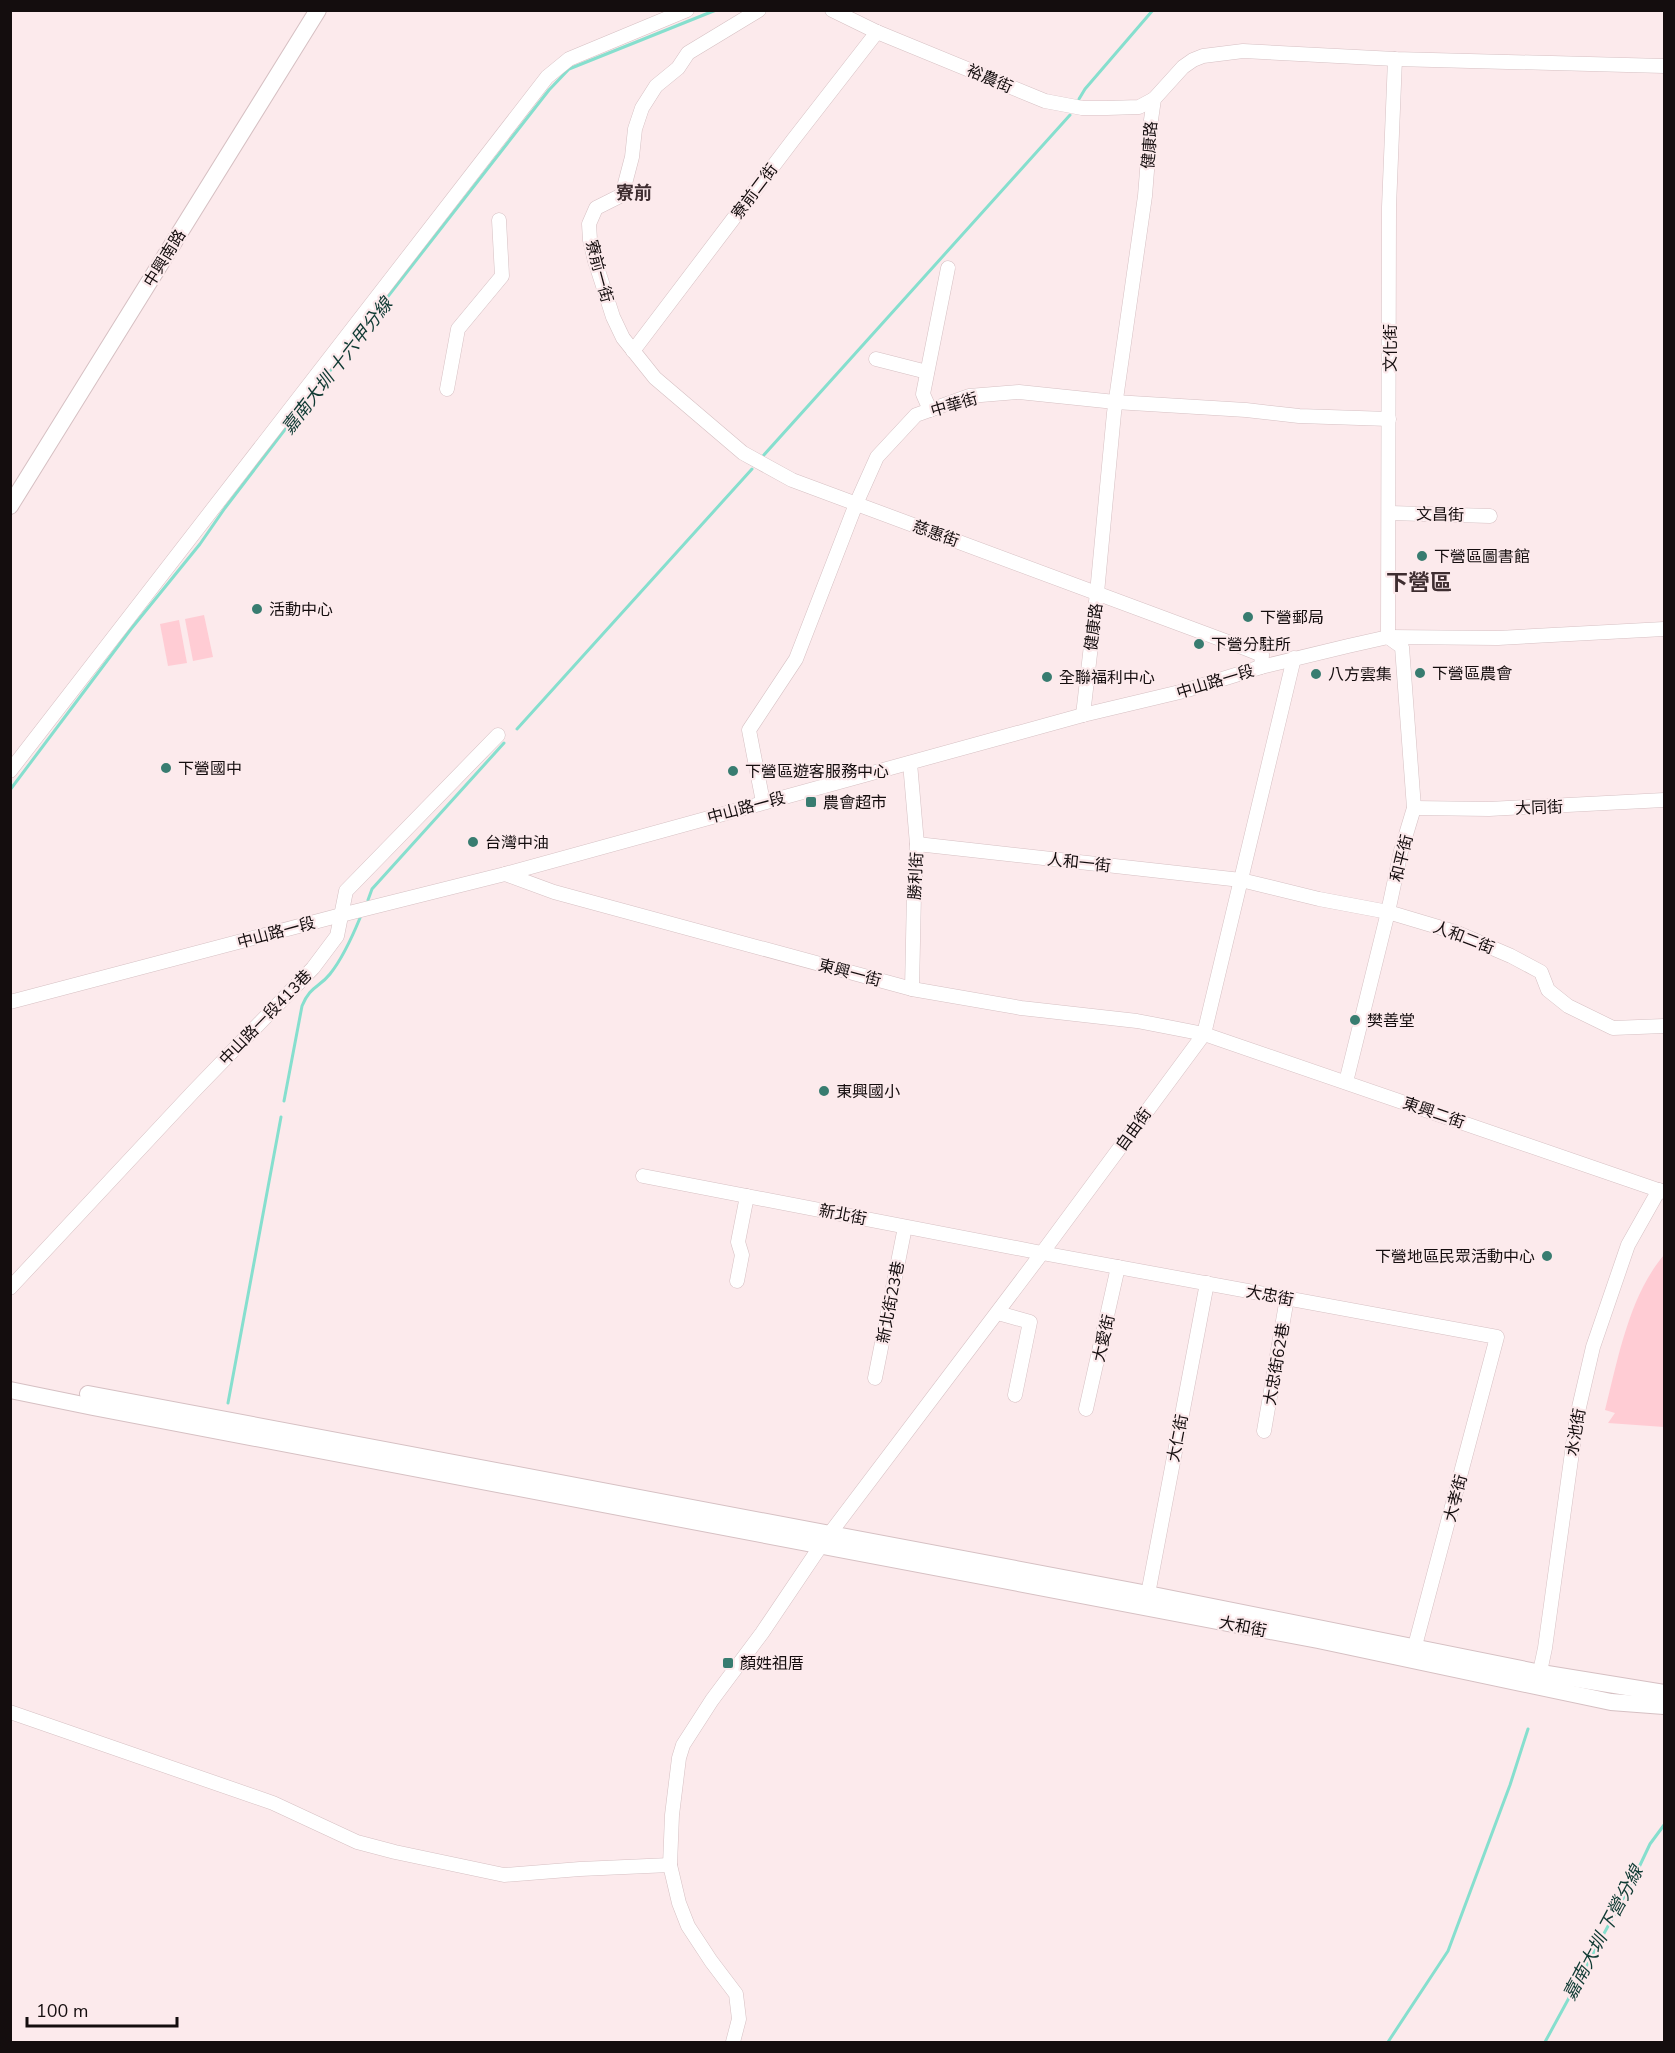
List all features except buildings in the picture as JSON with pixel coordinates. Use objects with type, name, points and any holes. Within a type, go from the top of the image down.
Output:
[{"type":"main road","name":"中興南路","points":[[10,506],[318,10]]},
{"type":"main road","points":[[10,1378],[827,1539]]},
{"type":"main road","points":[[10,1390],[128,1414],[827,1539]]},
{"type":"main road","name":"大和街","points":[[827,1539],[1148,1594],[1413,1653]]},
{"type":"main road","name":"大和街","points":[[827,1539],[1539,1679],[1665,1693]]},
{"type":"main road","name":"大和街","points":[[1539,1679],[1611,1702],[1665,1706]]},
{"type":"street","points":[[10,771],[547,77],[569,59],[687,10]]},
{"type":"street","name":"寮前一街","points":[[633,351],[623,338],[613,317],[590,240],[589,224],[596,208],[622,195],[632,157],[635,129],[642,108],[656,86],[678,68],[688,53],[759,10]]},
{"type":"street","name":"裕農街","points":[[832,10],[877,32],[1045,101],[1076,107],[1107,108],[1139,107],[1154,99]]},
{"type":"street","name":"寮前二街","points":[[633,351],[877,32]]},
{"type":"street","name":"健康路","points":[[1083,715],[1115,402],[1145,196],[1150,120],[1154,99],[1183,67],[1203,56],[1242,51],[1665,66]]},
{"type":"street","name":"文化街","points":[[1388,637],[1389,207],[1395,58]]},
{"type":"street","points":[[447,389],[458,329],[502,276],[499,220]]},
{"type":"street","points":[[930,410],[923,394],[948,268]]},
{"type":"street","name":"慈惠街","points":[[633,351],[656,378],[752,459],[792,480],[1262,656],[1262,667]]},
{"type":"street","points":[[876,359],[927,372]]},
{"type":"street","name":"中華街","points":[[763,802],[749,730],[796,659],[856,504],[877,457],[916,416],[969,396],[1019,392],[1299,416],[1389,419]]},
{"type":"street","name":"文昌街","points":[[1390,513],[1491,516]]},
{"type":"street","name":"中山路一段","points":[[10,1002],[505,874],[1083,715],[1184,691],[1294,658],[1388,637],[1498,638],[1665,629]]},
{"type":"street","name":"和平街","points":[[1346,1082],[1401,851],[1414,808],[1402,647],[1388,637]]},
{"type":"street","name":"自由街","points":[[733,2043],[739,2019],[736,1994],[688,1926],[679,1903],[670,1865],[672,1815],[679,1758],[683,1745],[712,1700],[827,1539],[998,1313],[1204,1034],[1294,658]]},
{"type":"street","name":"中山路一段413巷","points":[[10,1288],[193,1092],[313,968],[337,936],[346,891],[498,735]]},
{"type":"street","name":"勝利街","points":[[910,763],[917,844],[912,989]]},
{"type":"street","name":"大同街","points":[[1414,808],[1489,809],[1665,800]]},
{"type":"street","name":"人和一街","points":[[917,844],[1241,880]]},
{"type":"street","name":"東興一街","points":[[505,874],[554,892],[912,989],[1021,1008],[1137,1021],[1204,1034]]},
{"type":"street","name":"人和二街","points":[[1241,880],[1319,899],[1388,912],[1455,932],[1511,956],[1541,972],[1548,990],[1568,1006],[1613,1028],[1665,1026]]},
{"type":"street","name":"東興二街","points":[[1204,1034],[1662,1191]]},
{"type":"street","name":"新北街","points":[[643,1176],[1042,1253]]},
{"type":"street","name":"水池街","points":[[1539,1679],[1577,1416],[1593,1347],[1628,1245],[1662,1191]]},
{"type":"street","points":[[737,1281],[742,1255],[738,1242],[747,1196]]},
{"type":"street","name":"新北街23巷","points":[[875,1378],[905,1227]]},
{"type":"street","name":"大忠街","points":[[1042,1253],[1497,1337]]},
{"type":"street","name":"大愛街","points":[[1086,1409],[1118,1267]]},
{"type":"street","name":"大仁街","points":[[1148,1594],[1207,1283]]},
{"type":"street","name":"大忠街62巷","points":[[1264,1431],[1287,1298]]},
{"type":"street","points":[[998,1313],[1030,1322],[1015,1395]]},
{"type":"street","name":"大孝街","points":[[1413,1653],[1497,1337]]},
{"type":"street","points":[[10,1712],[273,1803],[357,1842],[395,1852],[504,1875],[670,1865]]},
{"type":"shaded area","points":[[204,615],[213,657],[193,661],[185,619]]},
{"type":"shaded area","points":[[179,620],[187,663],[168,666],[160,624]]},
{"type":"shaded area","points":[[1664,1255],[1664,1427],[1608,1423],[1615,1413],[1605,1410],[1626,1329],[1642,1289]]},
{"type":"waterway","name":"嘉南大圳 十六甲分線","points":[[10,790],[131,629],[200,544],[329,372],[549,90],[569,69],[716,10]]},
{"type":"waterway","points":[[1079,99],[1153,10]]},
{"type":"waterway","points":[[763,456],[1070,115]]},
{"type":"waterway","points":[[517,729],[752,469]]},
{"type":"waterway","points":[[368,900],[372,889],[504,743]]},
{"type":"waterway","points":[[284,1101],[302,1006],[311,991],[326,979],[334,968],[347,947],[360,918]]},
{"type":"waterway","points":[[228,1403],[281,1117]]},
{"type":"waterway","points":[[1388,2042],[1448,1951],[1510,1785],[1528,1729]]},
{"type":"waterway","name":"嘉南大圳 下營分線","points":[[1545,2042],[1632,1882],[1650,1844],[1664,1825]]},
{"type":"place","name":"下營區圖書館","points":[[1422,556]]},
{"type":"place","name":"活動中心","points":[[257,609]]},
{"type":"place","name":"下營郵局","points":[[1248,617]]},
{"type":"place","name":"下營分駐所","points":[[1199,644]]},
{"type":"place","name":"下營區農會","points":[[1420,673]]},
{"type":"place","name":"八方雲集","points":[[1316,674]]},
{"type":"place","name":"全聯福利中心","points":[[1047,677]]},
{"type":"place","name":"下營國中","points":[[166,768]]},
{"type":"place","name":"下營區遊客服務中心","points":[[733,771]]},
{"type":"place","name":"農會超市","points":[[811,802]]},
{"type":"place","name":"台灣中油","points":[[473,842]]},
{"type":"place","name":"樊善堂","points":[[1355,1020]]},
{"type":"place","name":"東興國小","points":[[824,1091]]},
{"type":"place","name":"下營地區民眾活動中心","points":[[1547,1256]]},
{"type":"place","name":"顏姓祖厝","points":[[728,1663]]},
{"type":"district","name":"寮前","points":[[634,193]]},
{"type":"district","name":"下營區","points":[[1419,582]]}]
